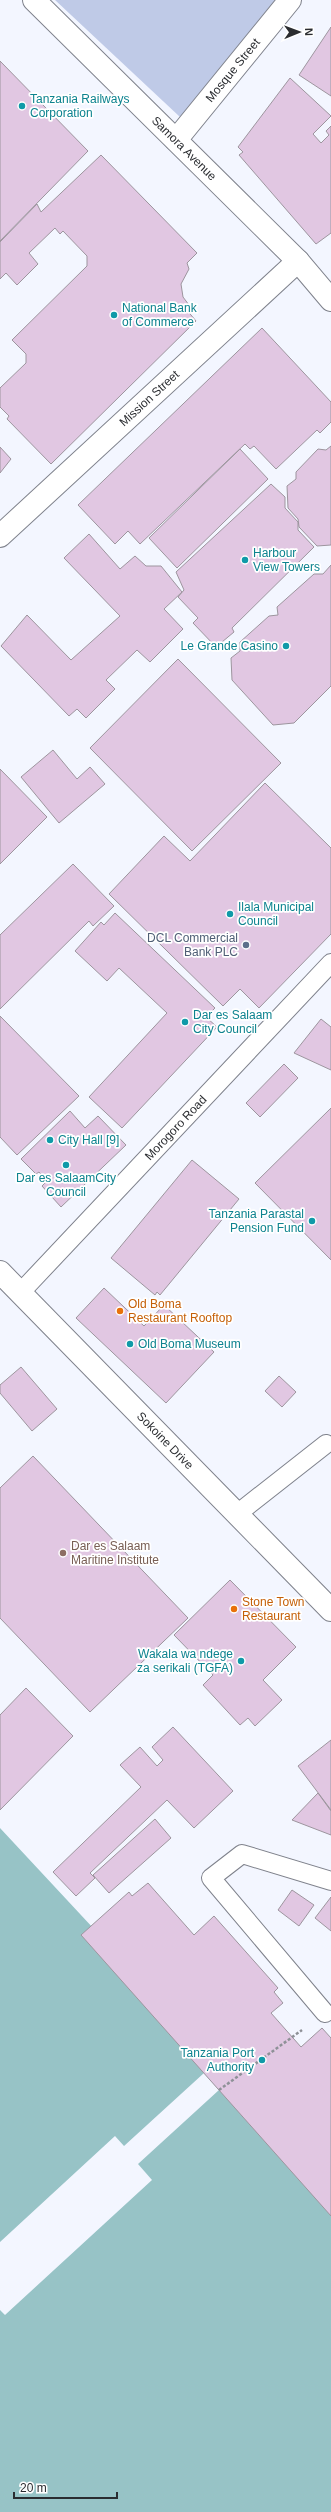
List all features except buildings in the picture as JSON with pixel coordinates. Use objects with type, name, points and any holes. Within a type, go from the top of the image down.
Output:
[{"type":"street","name":"Samora Avenue","points":[[34,0],[298,261],[331,300]]},
{"type":"street","name":"Mosque Street","points":[[176,140],[290,0]]},
{"type":"street","name":"Mission Street","points":[[0,536],[298,261]]},
{"type":"street","name":"Sokoine Drive","points":[[0,1272],[331,1610]]},
{"type":"lane","name":"Morogoro Road","points":[[20,1293],[331,963]]},
{"type":"lane","points":[[237,1514],[326,1444]]},
{"type":"lane","points":[[326,2013],[211,1878],[242,1854],[331,1881]]},
{"type":"path","points":[[219,2090],[326,2013]]},
{"type":"shaded area","points":[[55,0],[275,0],[180,117]]},
{"type":"shaded area","points":[[0,1828],[94,1929],[219,2090],[331,2185],[331,2512],[0,2512]]},
{"type":"pier","points":[[204,2073],[219,2090],[138,2164],[152,2180],[5,2315],[0,2310],[0,2242],[115,2136],[124,2146]]},
{"type":"place","name":"Tanzania Railways Corporation","points":[[22,106]]},
{"type":"place","name":"National Bank of Commerce","points":[[114,315]]},
{"type":"place","name":"Harbour View Towers","points":[[245,560]]},
{"type":"place","name":"Le Grande Casino","points":[[286,646]]},
{"type":"place","name":"Ilala Municipal Council","points":[[230,914]]},
{"type":"place","name":"DCL Commercial Bank PLC","points":[[246,945]]},
{"type":"place","name":"Dar es Salaam City Council","points":[[185,1022]]},
{"type":"place","name":"City Hall [9]","points":[[50,1140]]},
{"type":"place","name":"Dar es SalaamCity Council","points":[[66,1165]]},
{"type":"place","name":"Tanzania Parastal Pension Fund","points":[[312,1221]]},
{"type":"place","name":"Old Boma Restaurant Rooftop","points":[[120,1311]]},
{"type":"place","name":"Old Boma Museum","points":[[130,1344]]},
{"type":"place","name":"Dar es Salaam Maritine Institute","points":[[63,1553]]},
{"type":"place","name":"Stone Town Restaurant","points":[[234,1609]]},
{"type":"place","name":"Wakala wa ndege za serikali (TGFA)","points":[[241,1661]]},
{"type":"place","name":"Tanzania Port Authority","points":[[262,2060]]}]
